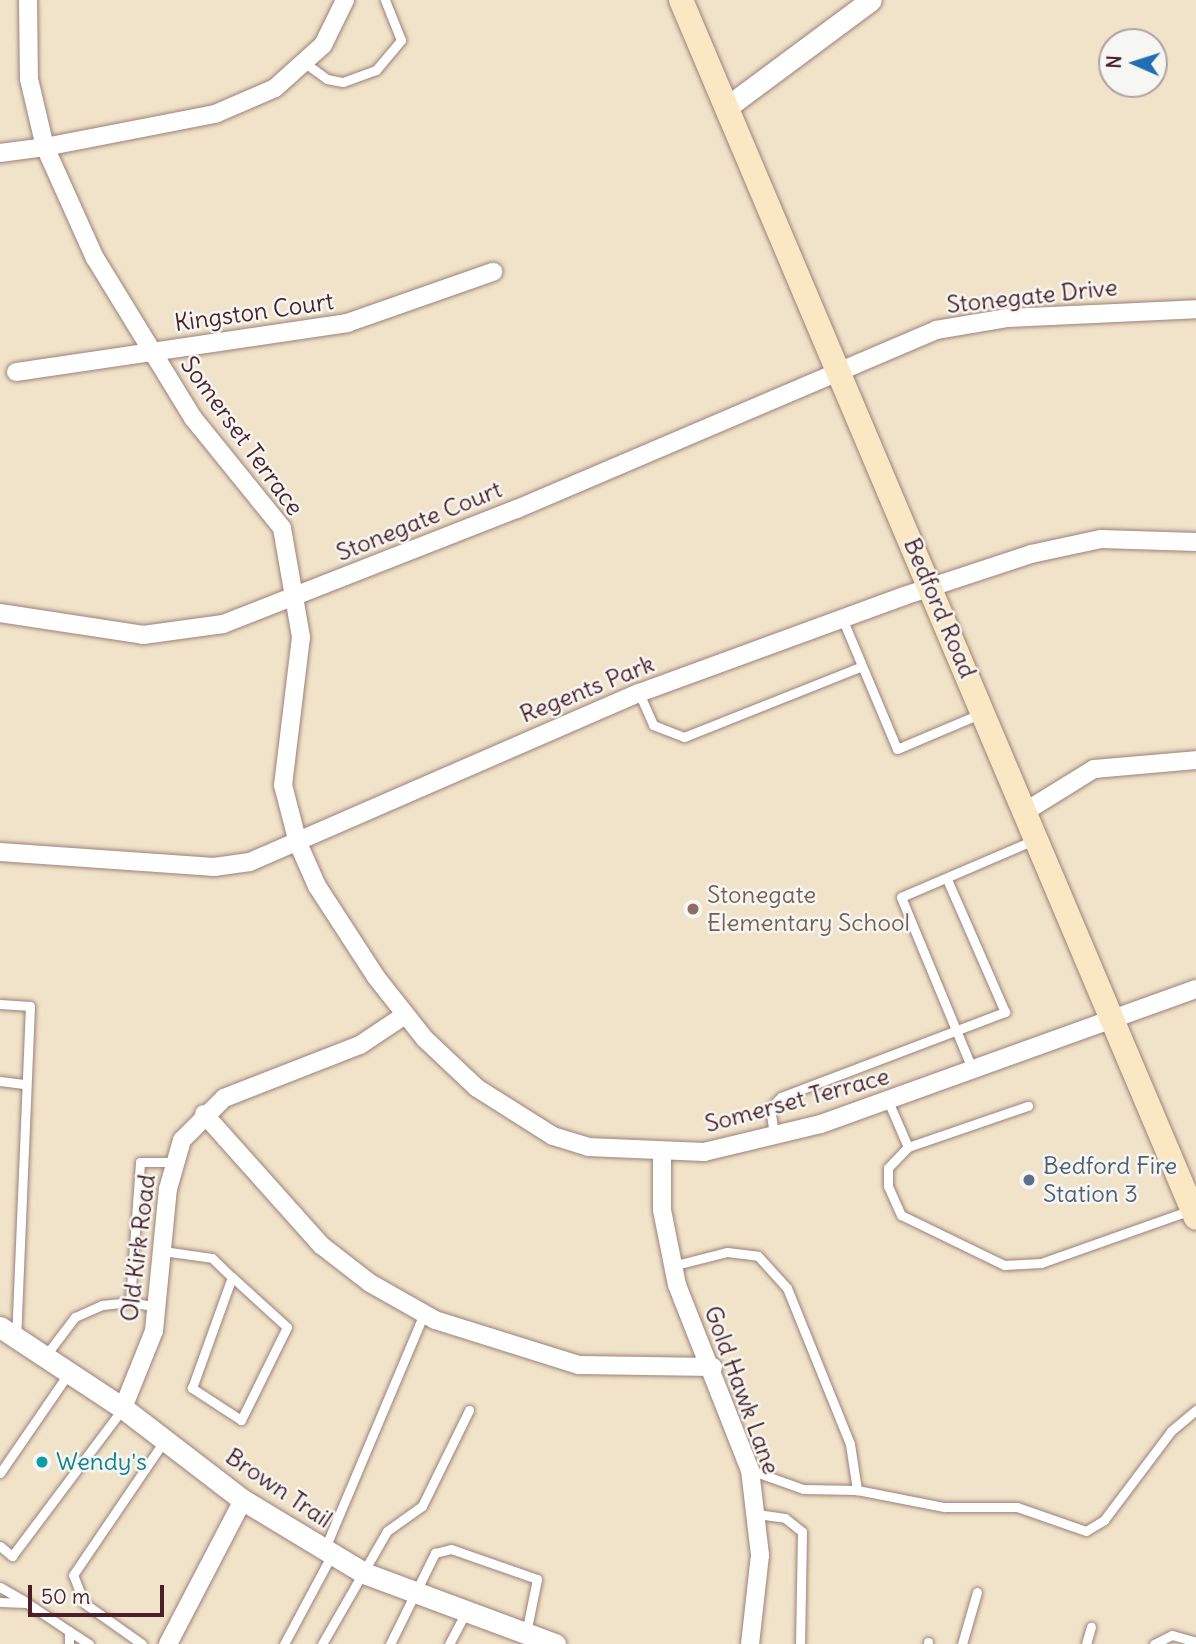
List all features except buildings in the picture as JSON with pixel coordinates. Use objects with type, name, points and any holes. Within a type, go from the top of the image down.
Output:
[{"type":"main road","name":"Bedford Road","points":[[681,0],[1115,1019],[1194,1214]]},
{"type":"street","name":"Somerset Terrace","points":[[29,0],[29,79],[45,147],[95,258],[210,442],[282,528],[298,597],[300,676],[283,785],[298,843],[317,886],[405,1015],[477,1088],[553,1136],[588,1147],[662,1155],[774,1135],[888,1101],[973,1073],[1196,989]]},
{"type":"street","points":[[0,153],[45,147],[215,114],[275,88],[323,45],[345,0]]},
{"type":"street","points":[[727,107],[871,0]]},
{"type":"street","name":"Kingston Court","points":[[16,372],[347,323],[493,272]]},
{"type":"street","name":"Stonegate Drive","points":[[838,369],[967,322],[1196,309]]},
{"type":"street","name":"Stonegate Court","points":[[0,613],[180,635],[298,597],[838,369]]},
{"type":"street","name":"Regents Park","points":[[0,852],[214,867],[298,843],[639,693],[842,617],[931,587],[1031,554],[1101,540],[1196,542]]},
{"type":"street","points":[[1026,811],[1094,769],[1196,760]]},
{"type":"street","name":"Old Kirk Road","points":[[123,1408],[158,1307],[173,1162],[182,1140],[204,1114],[224,1098],[360,1045],[405,1015]]},
{"type":"street","points":[[204,1114],[321,1245],[424,1314],[475,1336],[579,1365],[713,1367]]},
{"type":"street","name":"Gold Hawk Lane","points":[[662,1155],[672,1266],[750,1469],[757,1514],[759,1578],[750,1644]]},
{"type":"street","name":"Brown Trail","points":[[8,1332],[123,1408],[243,1500],[364,1573],[465,1614],[555,1644]]},
{"type":"street","points":[[168,1644],[243,1500]]},
{"type":"lane","points":[[305,63],[327,79],[343,82],[376,70],[401,40],[385,0]]},
{"type":"lane","points":[[842,617],[860,667],[898,749],[984,712]]},
{"type":"lane","points":[[639,693],[653,725],[684,737],[860,667]]},
{"type":"lane","points":[[973,1073],[901,897],[1037,838]]},
{"type":"lane","points":[[774,1135],[770,1108],[781,1097],[1005,1012],[947,879]]},
{"type":"lane","points":[[0,1004],[30,1006],[8,1332]]},
{"type":"lane","points":[[0,1081],[26,1084]]},
{"type":"lane","points":[[888,1101],[908,1147]]},
{"type":"lane","points":[[1028,1107],[908,1147],[888,1168],[888,1186],[901,1215],[1004,1265],[1041,1263],[1194,1214]]},
{"type":"lane","points":[[130,1302],[140,1162],[173,1162]]},
{"type":"lane","points":[[163,1251],[212,1258],[287,1327],[241,1420],[192,1388],[232,1277]]},
{"type":"lane","points":[[672,1266],[727,1252],[758,1256],[787,1288],[850,1444],[856,1490]]},
{"type":"lane","points":[[46,1355],[75,1317],[102,1304],[130,1302],[158,1307]]},
{"type":"lane","points":[[284,1644],[328,1552],[424,1314]]},
{"type":"lane","points":[[0,1473],[69,1372]]},
{"type":"lane","points":[[0,1546],[12,1556],[123,1408]]},
{"type":"lane","points":[[322,1644],[387,1531],[422,1506],[469,1410]]},
{"type":"lane","points":[[750,1469],[803,1489],[856,1490],[944,1507],[1017,1507],[1086,1531],[1104,1520],[1171,1431],[1196,1410]]},
{"type":"lane","points":[[142,1644],[84,1603],[73,1575],[165,1440]]},
{"type":"lane","points":[[757,1514],[785,1518],[802,1532],[800,1644]]},
{"type":"lane","points":[[390,1644],[435,1553],[451,1549],[502,1563],[537,1579],[526,1634]]},
{"type":"lane","points":[[0,1587],[89,1644]]},
{"type":"lane","points":[[962,1644],[978,1592]]},
{"type":"lane","points":[[0,1602],[27,1603]]},
{"type":"lane","points":[[449,1644],[465,1614]]},
{"type":"lane","points":[[1086,1644],[1091,1627]]},
{"type":"lane","points":[[69,1631],[69,1644]]},
{"type":"lane","points":[[1154,1644],[1172,1635],[1196,1642]]},
{"type":"place","name":"Stonegate Elementary School","points":[[693,909]]},
{"type":"place","name":"Bedford Fire Station 3","points":[[1029,1180]]},
{"type":"place","name":"Wendy's","points":[[42,1462]]}]
